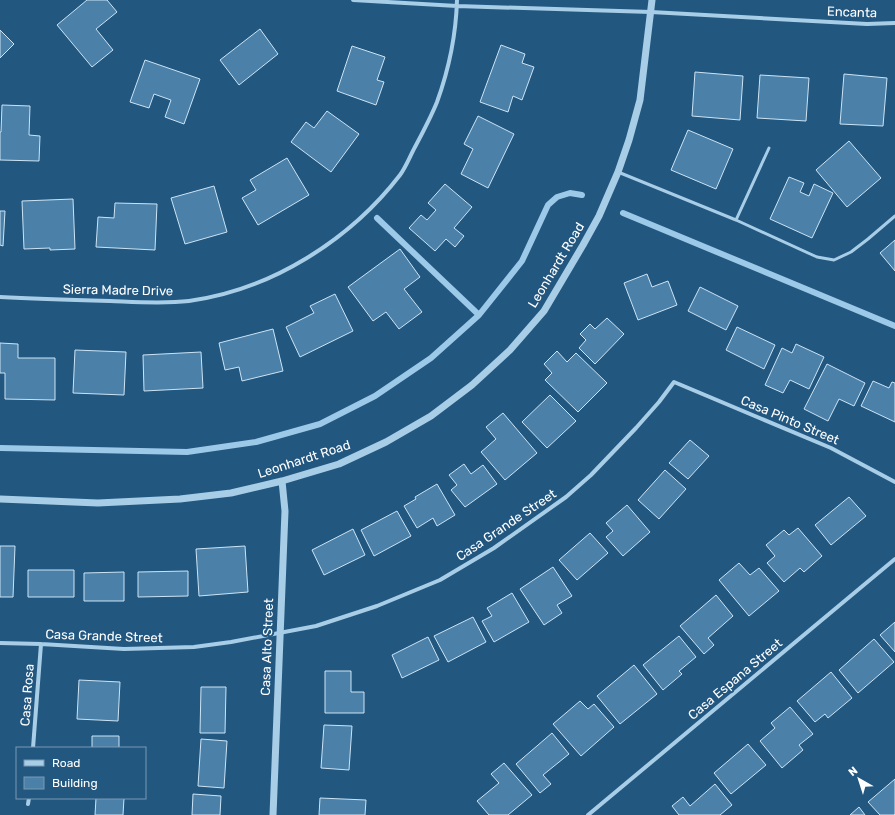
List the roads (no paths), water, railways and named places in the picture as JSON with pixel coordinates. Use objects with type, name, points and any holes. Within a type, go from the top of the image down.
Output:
[{"type":"street","name":"Encanta","points":[[353,0],[457,6],[650,12],[867,24],[895,23]]},
{"type":"street","name":"Sierra Madre Drive","points":[[0,297],[159,303],[189,301],[246,287],[273,276],[307,258],[331,242],[353,224],[376,202],[401,174],[436,103],[449,65],[457,0]]},
{"type":"street","name":"Leonhardt Road","points":[[0,499],[98,503],[180,499],[231,493],[282,481],[339,464],[386,442],[431,416],[472,385],[510,350],[544,311],[599,216],[618,172],[640,100],[652,0]]},
{"type":"street","name":"Casa Pinto Street","points":[[674,382],[831,448],[895,482]]},
{"type":"street","name":"Casa Grande Street","points":[[0,642],[124,650],[194,647],[280,634],[316,626],[377,606],[440,580],[494,548],[566,497],[591,475],[636,428],[674,382]]},
{"type":"street","name":"Casa Alto Street","points":[[273,815],[285,512],[282,481]]},
{"type":"street","name":"Casa Espana Street","points":[[588,815],[895,559]]},
{"type":"street","name":"Casa Rosa","points":[[33,747],[41,644]]},
{"type":"street","points":[[28,804],[29,799]]},
{"type":"lane","points":[[736,220],[769,148]]},
{"type":"lane","points":[[618,172],[736,220],[817,257],[834,260],[851,252],[895,216]]},
{"type":"waterway","points":[[0,448],[187,452],[256,442],[320,424],[375,396],[431,358],[479,315],[522,261],[548,205],[557,197],[570,193],[582,195]]},
{"type":"waterway","points":[[623,213],[895,326]]},
{"type":"waterway","points":[[377,218],[479,315]]}]
